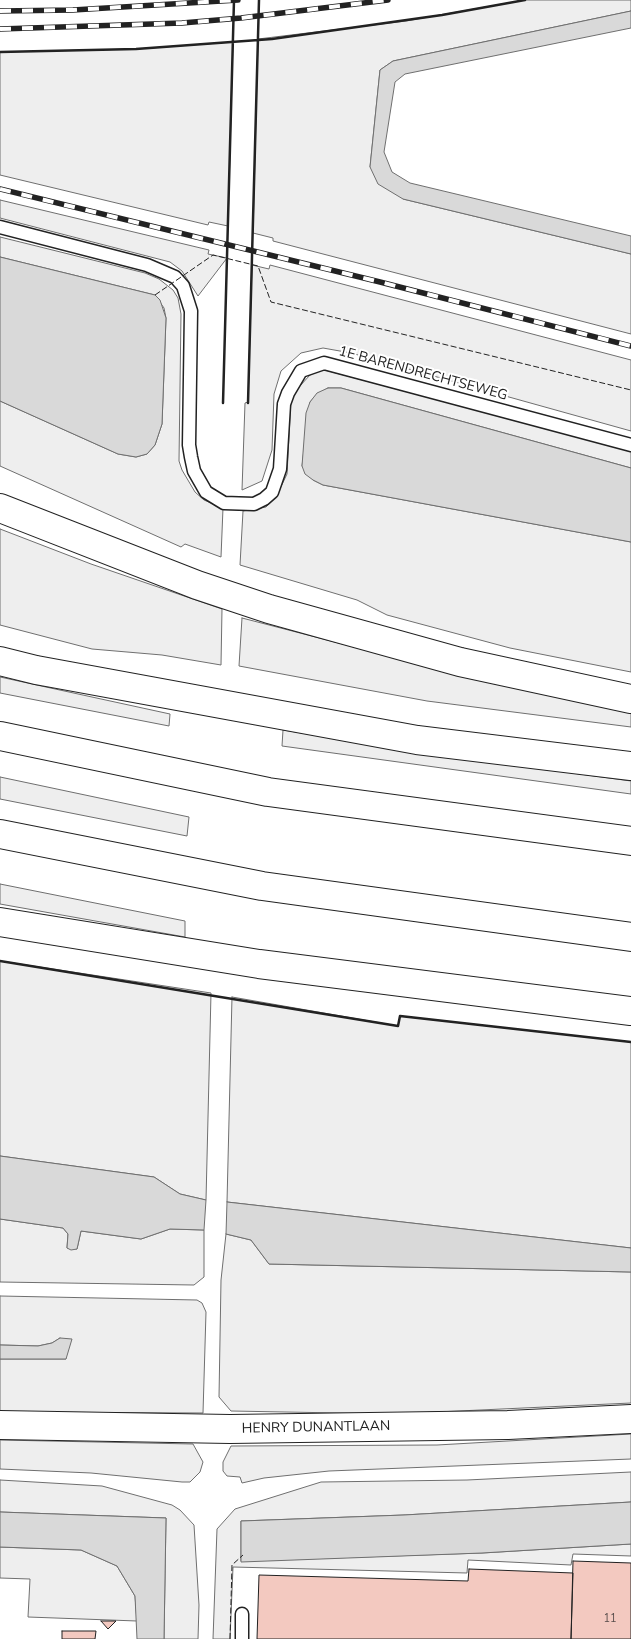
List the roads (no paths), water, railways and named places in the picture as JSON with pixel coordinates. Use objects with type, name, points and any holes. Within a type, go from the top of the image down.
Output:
[{"type":"main road","points":[[0,508],[197,584],[269,609],[460,662],[631,699]]},
{"type":"main road","points":[[0,661],[195,700],[417,740],[631,766]]},
{"type":"main road","points":[[0,736],[192,778],[268,792],[631,841]]},
{"type":"main road","points":[[0,834],[190,870],[262,886],[631,937]]},
{"type":"main road","points":[[0,922],[259,964],[631,1011]]},
{"type":"main road","name":"HENRY DUNANTLAAN","points":[[0,1425],[230,1429],[508,1425],[631,1419]]},
{"type":"lane","name":"1E BARENDRECHTSEWEG","points":[[0,227],[147,265],[175,277],[184,286],[191,311],[189,445],[191,458],[194,471],[206,492],[224,503],[254,504],[272,492],[280,470],[284,404],[288,393],[302,371],[324,363],[631,445]]},
{"type":"lane","points":[[242,1614],[242,1639]]},
{"type":"railway","points":[[0,11],[73,10],[238,0]]},
{"type":"railway","points":[[0,29],[182,23],[241,18],[388,0]]},
{"type":"railway","points":[[0,189],[380,282],[631,346]]}]
